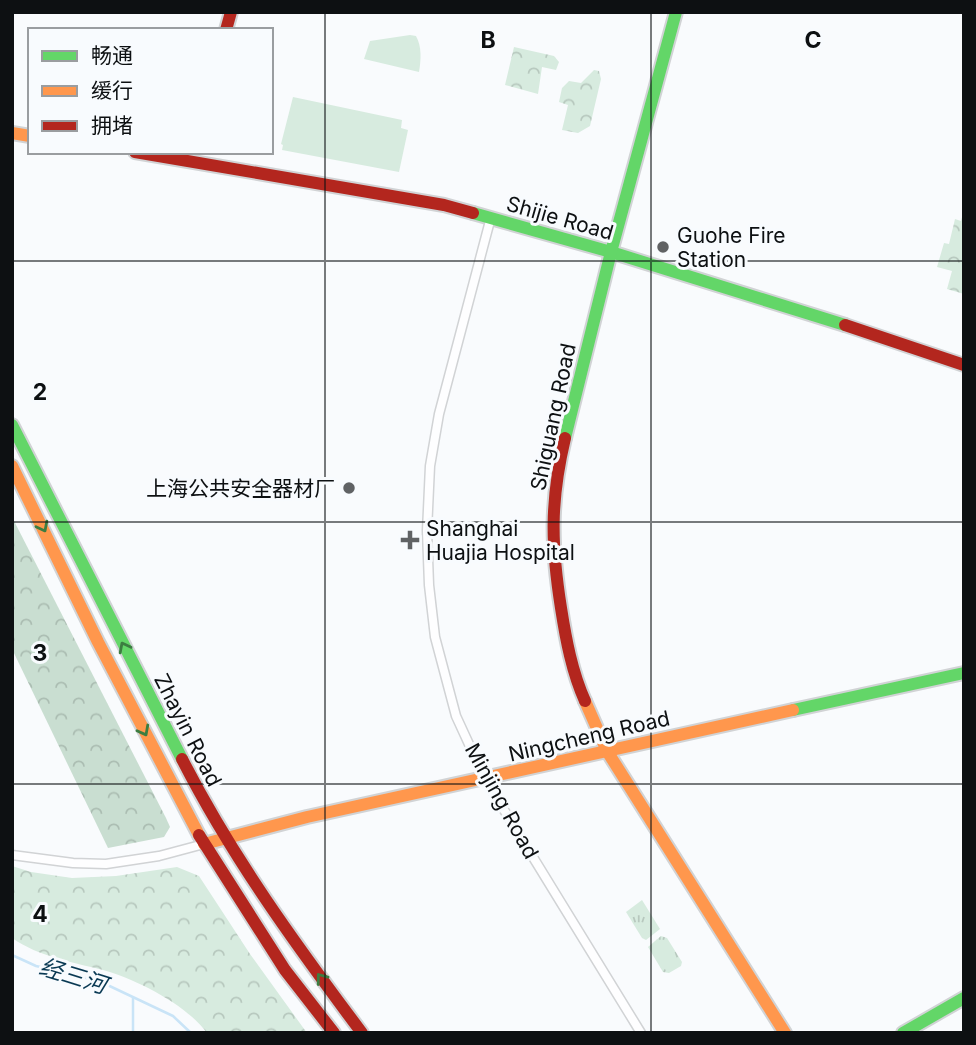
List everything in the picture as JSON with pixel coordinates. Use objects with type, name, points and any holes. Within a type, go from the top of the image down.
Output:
[{"type":"street","name":"Shiguang Road","points":[[676,12],[611,252],[555,483],[552,521],[554,562],[567,646],[581,692],[607,751],[785,1033]]},
{"type":"street","name":"Shijie Road","points":[[159,154],[194,157],[389,194],[491,217],[802,311],[964,365]]},
{"type":"street","name":"Minjing Road","points":[[491,217],[439,414],[427,487],[429,585],[435,637],[457,716],[485,779],[641,1033]]},
{"type":"street","name":"Zhayin Road","points":[[12,425],[189,775],[224,838],[305,957],[362,1033]]},
{"type":"street","name":"Zhayin Road","points":[[12,467],[97,642],[204,844],[285,970],[334,1033]]},
{"type":"street","name":"Ningcheng Road","points":[[204,844],[607,751],[964,673]]},
{"type":"street","points":[[176,792],[189,790],[189,775]]},
{"type":"street","points":[[12,855],[73,863],[107,864],[159,856],[204,844]]},
{"type":"street","points":[[247,911],[239,892],[242,886],[256,888],[266,898]]},
{"type":"street","points":[[903,1033],[964,998]]},
{"type":"green space","points":[[416,36],[419,45],[419,72],[364,59],[370,41]]},
{"type":"green space","points":[[514,47],[554,56],[559,62],[556,70],[542,67],[538,94],[505,85]]},
{"type":"green space","points":[[594,70],[599,71],[601,79],[590,126],[578,133],[562,130],[568,105],[559,102],[562,88],[569,81],[581,83]]},
{"type":"green space","points":[[293,97],[402,120],[401,128],[408,130],[399,172],[282,150],[281,144]]},
{"type":"green space","points":[[964,209],[964,294],[947,289],[952,271],[937,267],[944,243],[949,244],[955,219],[961,221]]},
{"type":"green space","points":[[12,517],[166,818],[170,827],[164,837],[108,848],[12,649]]},
{"type":"green space","points":[[12,866],[31,872],[72,878],[116,876],[177,867],[199,876],[250,954],[307,1033],[207,1033],[187,1013],[160,994],[116,974],[56,958],[23,945],[12,938]]},
{"type":"green space","points":[[642,900],[660,929],[646,940],[626,912]]},
{"type":"green space","points":[[661,936],[667,938],[682,962],[681,966],[669,973],[663,972],[648,947]]},
{"type":"waterway","name":"经三河","points":[[12,955],[36,966],[99,981],[173,1016],[191,1033]]},
{"type":"waterway","points":[[133,998],[133,1033]]},
{"type":"traffic: fast","points":[[565,438],[611,252],[676,12]]},
{"type":"traffic: fast","points":[[473,213],[611,252],[845,325]]},
{"type":"traffic: fast","points":[[12,425],[182,759]]},
{"type":"traffic: fast","points":[[793,710],[964,673]]},
{"type":"traffic: fast","points":[[903,1033],[964,998]]},
{"type":"traffic: slow","points":[[12,133],[28,136]]},
{"type":"traffic: slow","points":[[12,466],[98,642],[199,835]]},
{"type":"traffic: slow","points":[[585,701],[607,751],[785,1033]]},
{"type":"traffic: slow","points":[[204,844],[307,817],[793,710]]},
{"type":"traffic: jam","points":[[227,28],[231,12]]},
{"type":"traffic: jam","points":[[147,154],[444,205],[473,213]]},
{"type":"traffic: jam","points":[[845,325],[964,365]]},
{"type":"traffic: jam","points":[[565,438],[555,503],[555,564],[567,644],[585,701]]},
{"type":"traffic: jam","points":[[182,759],[244,866],[362,1033]]},
{"type":"traffic: jam","points":[[199,835],[285,970],[334,1033]]},
{"type":"place","name":"Guohe Fire Station","points":[[663,247]]},
{"type":"place","name":"上海公共安全器材厂","points":[[349,488]]},
{"type":"place","name":"Shanghai Huajia Hospital","points":[[410,540]]}]
